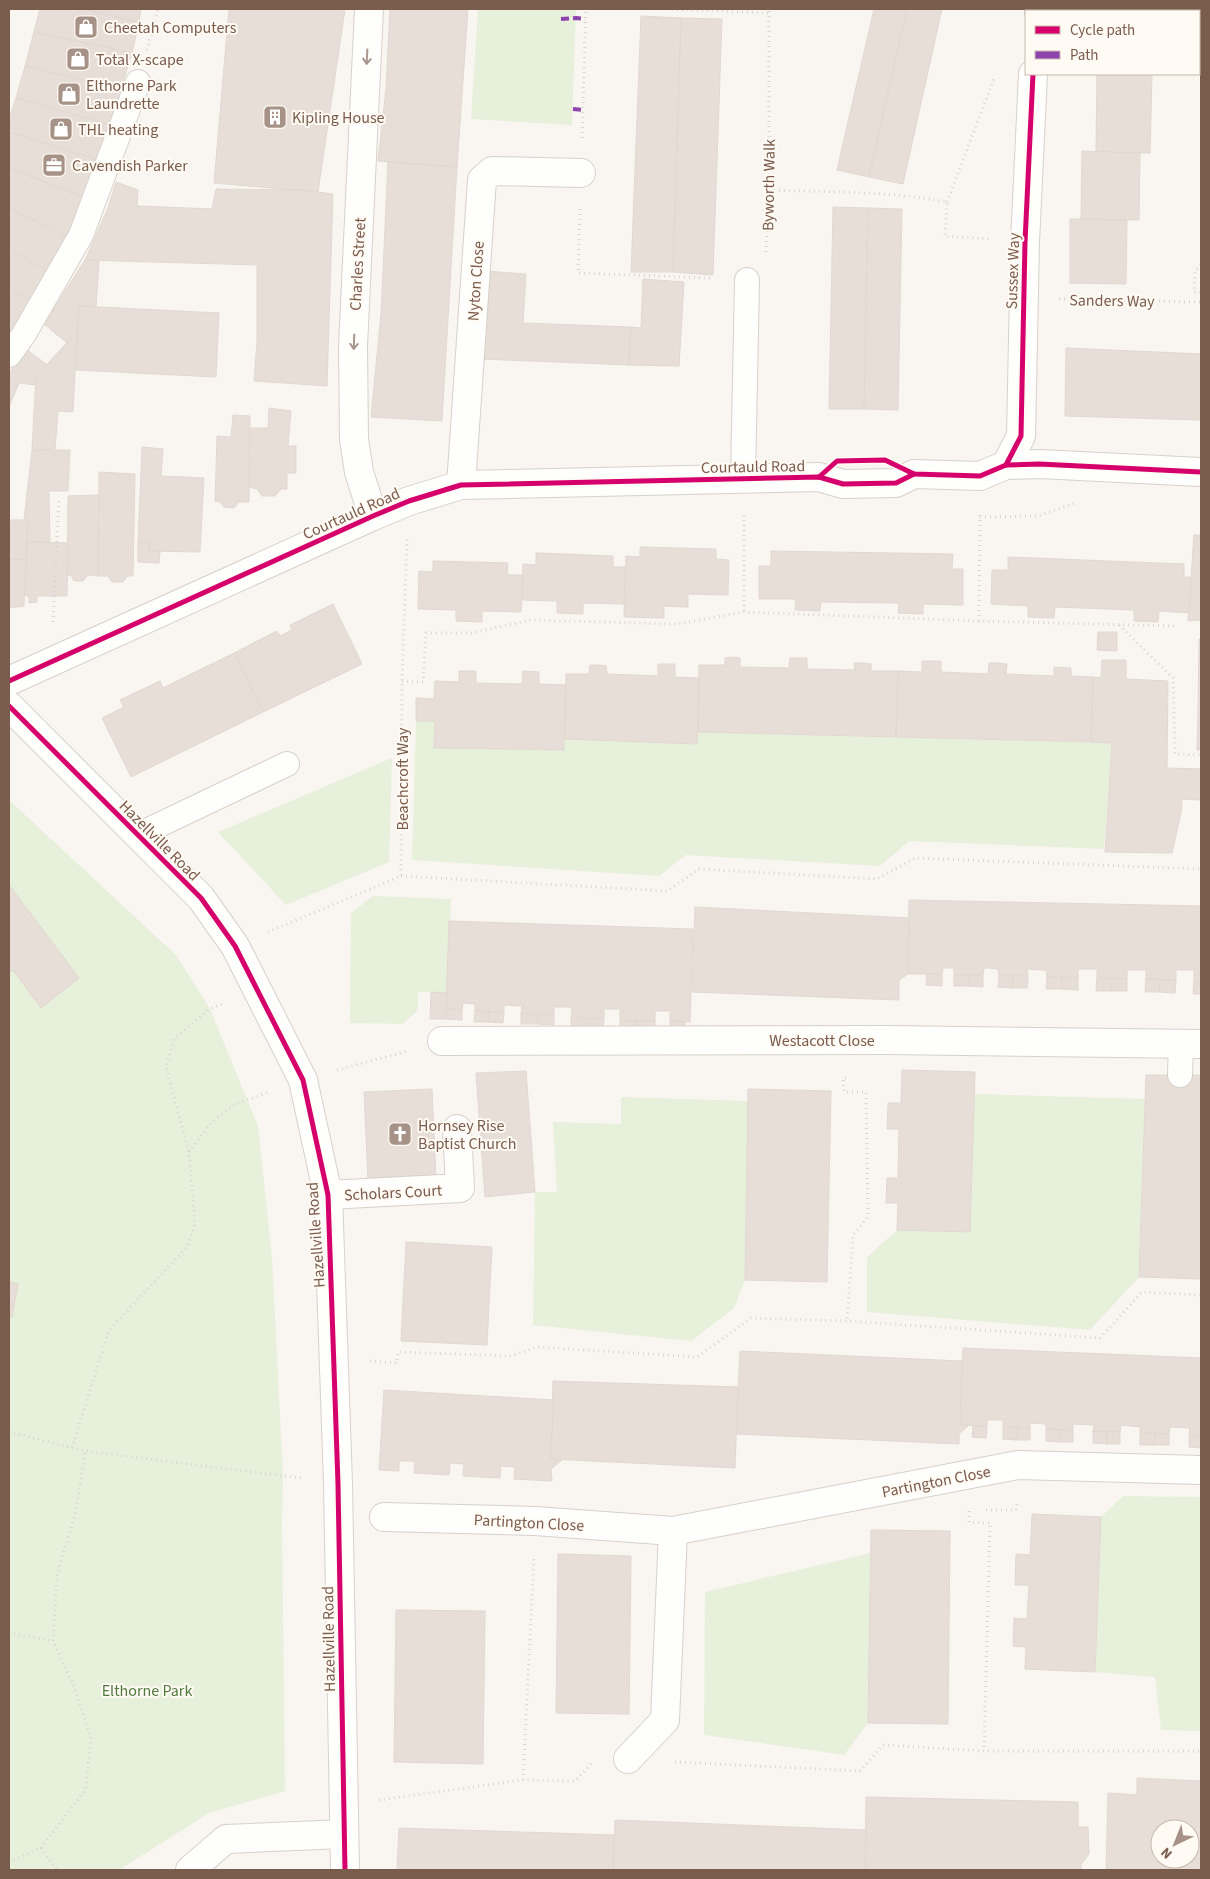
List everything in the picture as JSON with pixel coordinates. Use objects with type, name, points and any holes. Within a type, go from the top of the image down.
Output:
[{"type":"street","name":"Charles Street","points":[[369,9],[353,365],[354,439],[359,472],[373,516]]},
{"type":"street","name":"Sussex Way","points":[[1006,465],[1021,436],[1025,242],[1033,75]]},
{"type":"street","name":"Nyton Close","points":[[461,485],[482,180],[492,171],[581,173]]},
{"type":"street","name":"Courtauld Road","points":[[9,681],[373,516],[409,501],[461,485],[819,477],[843,484],[860,484],[896,482],[914,474],[980,476],[1006,465],[1039,464],[1201,472]]},
{"type":"street","name":"Hazellville Road","points":[[9,706],[200,898],[235,946],[303,1080],[328,1195],[338,1484],[345,1870]]},
{"type":"street","name":"Westacott Close","points":[[442,1041],[888,1040],[1191,1043]]},
{"type":"street","name":"Scholars Court","points":[[328,1195],[460,1188],[457,1129]]},
{"type":"street","name":"Partington Close","points":[[384,1517],[535,1521],[674,1531],[1018,1465],[1201,1470]]},
{"type":"street","points":[[628,1759],[666,1720],[674,1531]]},
{"type":"street","points":[[190,1870],[226,1839],[344,1834]]},
{"type":"lane","points":[[9,355],[24,334],[81,235],[138,82]]},
{"type":"lane","points":[[744,478],[747,280]]},
{"type":"lane","points":[[138,835],[287,764]]},
{"type":"lane","points":[[1180,1075],[1191,1043]]},
{"type":"path","points":[[138,82],[158,9]]},
{"type":"path","points":[[667,9],[770,11]]},
{"type":"path","points":[[995,76],[947,202],[945,236],[1025,242]]},
{"type":"path","points":[[769,190],[924,197],[947,202]]},
{"type":"path","points":[[1201,265],[1195,271],[1194,292],[1201,292]]},
{"type":"path","points":[[980,517],[1038,516],[1078,502],[1087,466]]},
{"type":"path","points":[[744,478],[744,612]]},
{"type":"path","points":[[50,662],[56,597],[58,498]]},
{"type":"path","points":[[978,621],[980,506]]},
{"type":"path","points":[[402,681],[423,682],[426,633],[472,633],[530,620],[676,624],[744,612],[1176,626]]},
{"type":"path","points":[[1119,624],[1173,678],[1175,754],[1201,755]]},
{"type":"path","points":[[235,946],[401,876],[667,891],[699,869],[877,879],[915,858],[1201,869]]},
{"type":"path","points":[[72,1448],[110,1330],[188,1246],[195,1224],[189,1152],[166,1068],[174,1039],[210,1009],[258,990]]},
{"type":"path","points":[[189,1152],[211,1123],[233,1105],[303,1080],[442,1041]]},
{"type":"path","points":[[847,1321],[853,1235],[868,1217],[866,1092],[844,1092],[843,1078],[852,1077]]},
{"type":"path","points":[[333,1359],[397,1363],[398,1352],[511,1356],[537,1347],[697,1356],[751,1318],[847,1321],[1100,1338],[1142,1292],[1201,1295]]},
{"type":"path","points":[[9,1432],[85,1451],[283,1475],[338,1484]]},
{"type":"path","points":[[9,1862],[41,1848],[86,1789],[91,1737],[73,1684],[53,1641],[57,1574],[76,1511],[85,1451]]},
{"type":"path","points":[[984,1751],[990,1523],[969,1522],[969,1510],[1016,1510],[1018,1465]]},
{"type":"path","points":[[523,1780],[535,1521]]},
{"type":"path","points":[[9,1633],[53,1641]]},
{"type":"path","points":[[343,1805],[523,1780],[575,1781],[597,1758],[860,1771],[883,1745],[984,1751],[1201,1752]]},
{"type":"path","points":[[41,1848],[57,1870]]},
{"type":"green space","points":[[478,9],[576,9],[572,125],[471,119]]},
{"type":"green space","points":[[416,721],[435,721],[434,748],[564,750],[565,739],[697,744],[698,732],[1112,743],[1104,849],[909,841],[880,866],[686,855],[659,876],[412,860]]},
{"type":"green space","points":[[392,758],[389,862],[286,905],[218,832]]},
{"type":"green space","name":"Elthorne Park","points":[[9,800],[176,955],[210,1009],[258,1126],[272,1257],[283,1475],[285,1791],[209,1813],[119,1870],[9,1870]]},
{"type":"green space","points":[[373,896],[451,899],[447,993],[418,992],[418,1010],[403,1024],[350,1023],[351,913]]},
{"type":"green space","points":[[974,1094],[1146,1099],[1139,1277],[1090,1330],[867,1312],[867,1257],[897,1230],[970,1232]]},
{"type":"green space","points":[[621,1097],[748,1101],[745,1280],[734,1308],[691,1341],[533,1325],[535,1192],[557,1192],[553,1122],[621,1124]]},
{"type":"green space","points":[[1123,1496],[1201,1497],[1201,1731],[1161,1730],[1155,1677],[1095,1672],[1101,1517]]},
{"type":"green space","points":[[871,1553],[868,1723],[844,1755],[704,1735],[705,1592]]},
{"type":"building","name":"Cheetah Computers","points":[[40,9],[84,9],[139,22],[132,53],[34,32]]},
{"type":"building","points":[[84,9],[141,9],[139,22]]},
{"type":"building","name":"Kipling House","points":[[229,9],[345,9],[318,192],[214,183]]},
{"type":"building","points":[[390,9],[468,9],[457,167],[378,161],[386,89]]},
{"type":"building","points":[[874,9],[907,9],[869,177],[837,170]]},
{"type":"building","points":[[907,9],[942,9],[903,184],[869,177]]},
{"type":"building","points":[[1099,9],[1153,9],[1153,10]]},
{"type":"building","points":[[641,16],[681,18],[673,272],[631,272]]},
{"type":"building","points":[[681,18],[722,19],[713,275],[673,272]]},
{"type":"building","name":"Total X-scape","points":[[34,32],[132,53],[121,89],[25,66]]},
{"type":"building","name":"Elthorne Park Laundrette","points":[[25,66],[121,89],[114,126],[16,98]]},
{"type":"building","points":[[1097,75],[1152,75],[1150,153],[1096,152]]},
{"type":"building","name":"THL heating","points":[[16,98],[114,126],[101,161],[9,132],[9,120]]},
{"type":"building","name":"Cavendish Parker","points":[[9,132],[101,161],[87,199],[9,168]]},
{"type":"building","points":[[1082,151],[1140,153],[1139,220],[1081,219]]},
{"type":"building","points":[[388,162],[457,167],[442,421],[371,417],[381,314]]},
{"type":"building","points":[[9,168],[87,199],[69,237],[9,208]]},
{"type":"building","points":[[116,182],[138,190],[137,206],[212,209],[216,189],[300,190],[333,194],[327,386],[254,381],[257,342],[257,265],[85,260],[108,208]]},
{"type":"building","points":[[833,207],[868,208],[864,409],[829,409]]},
{"type":"building","points":[[9,208],[69,237],[49,272],[9,249]]},
{"type":"building","points":[[868,208],[902,209],[898,410],[864,409]]},
{"type":"building","points":[[1070,219],[1127,220],[1126,284],[1070,283]]},
{"type":"building","points":[[9,249],[49,272],[35,303],[9,289]]},
{"type":"building","points":[[85,260],[99,261],[96,307],[79,306],[77,332],[67,343],[44,324]]},
{"type":"building","points":[[485,271],[526,274],[523,323],[631,327],[629,365],[481,359]]},
{"type":"building","points":[[643,279],[684,282],[679,366],[629,365],[631,327],[641,328]]},
{"type":"building","points":[[9,289],[35,303],[9,343]]},
{"type":"building","points":[[79,306],[219,313],[216,377],[76,370]]},
{"type":"building","points":[[77,332],[73,412],[58,411],[55,449],[32,450],[36,376]]},
{"type":"building","points":[[1066,348],[1201,354],[1201,420],[1065,416]]},
{"type":"building","points":[[26,349],[46,364],[36,376],[36,385],[19,383],[9,407],[9,373]]},
{"type":"building","points":[[269,408],[291,411],[288,446],[296,446],[296,473],[287,473],[287,489],[281,489],[275,496],[262,496],[257,489],[249,487],[249,428],[268,428]]},
{"type":"building","points":[[233,415],[250,416],[249,502],[239,502],[234,508],[224,507],[220,502],[215,501],[217,436],[231,437]]},
{"type":"building","points":[[142,447],[163,449],[161,476],[204,478],[200,552],[149,551],[149,542],[138,542]]},
{"type":"building","points":[[32,450],[70,450],[68,491],[49,491],[50,543],[27,542],[28,520],[24,520]]},
{"type":"building","points":[[99,472],[135,474],[133,576],[127,576],[123,582],[112,582],[108,576],[98,576]]},
{"type":"building","points":[[99,495],[98,576],[88,575],[83,581],[74,581],[71,575],[67,575],[68,496]]},
{"type":"building","points":[[9,520],[28,520],[26,560],[9,559]]},
{"type":"building","points":[[1194,535],[1201,535],[1201,620],[1188,621]]},
{"type":"building","points":[[27,542],[68,543],[67,596],[37,596],[37,602],[29,603],[29,597],[25,595]]},
{"type":"building","points":[[138,542],[149,542],[149,551],[160,551],[159,563],[138,562]]},
{"type":"building","points":[[640,547],[716,549],[716,559],[729,560],[728,595],[688,594],[688,607],[664,606],[664,618],[624,617],[626,556],[640,557]]},
{"type":"building","points":[[771,551],[953,554],[952,569],[963,569],[963,605],[923,604],[923,614],[898,613],[899,603],[821,602],[820,611],[795,610],[796,599],[759,599],[759,566],[771,566]]},
{"type":"building","points":[[536,553],[613,556],[613,567],[625,567],[624,604],[583,603],[583,614],[557,613],[557,601],[522,600],[523,564],[536,565]]},
{"type":"building","points":[[1008,557],[1184,564],[1184,577],[1192,577],[1189,613],[1159,611],[1158,622],[1134,621],[1134,610],[1055,607],[1054,618],[1028,617],[1028,606],[991,604],[992,570],[1008,570]]},
{"type":"building","points":[[9,559],[26,560],[24,606],[9,608]]},
{"type":"building","points":[[433,561],[508,563],[507,575],[523,575],[521,612],[482,611],[482,622],[456,621],[456,610],[418,609],[419,571],[433,572]]},
{"type":"building","points":[[333,604],[362,664],[263,712],[234,653],[277,631],[280,636],[292,630],[290,625]]},
{"type":"building","points":[[1098,632],[1117,632],[1117,651],[1097,650]]},
{"type":"building","points":[[1199,639],[1201,639],[1201,715],[1198,715]]},
{"type":"building","points":[[234,653],[263,712],[131,777],[102,718],[124,707],[120,700],[160,681],[163,688]]},
{"type":"building","points":[[725,658],[740,658],[740,667],[789,668],[790,658],[807,658],[807,669],[855,670],[854,663],[863,663],[871,664],[871,671],[898,671],[896,737],[698,732],[699,665],[725,665]]},
{"type":"building","points":[[1102,660],[1126,660],[1126,679],[1168,681],[1167,768],[1201,769],[1201,800],[1182,799],[1181,813],[1172,853],[1105,852],[1112,743],[1091,742],[1093,677],[1101,678]]},
{"type":"building","points":[[922,661],[941,661],[941,672],[988,674],[989,663],[998,663],[1007,664],[1006,674],[1054,676],[1054,667],[1071,668],[1071,676],[1093,677],[1091,742],[896,737],[898,671],[922,672]]},
{"type":"building","points":[[658,664],[675,664],[675,677],[699,678],[697,744],[565,739],[566,674],[589,674],[590,665],[598,665],[606,666],[607,674],[658,676]]},
{"type":"building","points":[[459,671],[476,671],[476,683],[522,684],[523,671],[539,672],[539,684],[565,685],[564,750],[434,748],[435,721],[416,721],[416,698],[434,699],[435,681],[459,682]]},
{"type":"building","points":[[1198,715],[1201,715],[1201,750],[1197,750]]},
{"type":"building","points":[[9,885],[79,978],[41,1008],[13,970],[9,973]]},
{"type":"building","points":[[909,900],[1201,906],[1201,982],[1194,982],[1194,970],[1176,970],[1176,980],[1146,979],[1146,970],[1127,970],[1127,979],[1097,978],[1097,969],[1078,969],[1078,978],[1047,977],[1046,970],[1027,969],[1028,976],[999,976],[998,969],[989,968],[984,968],[983,975],[954,975],[954,968],[943,968],[942,974],[908,974]]},
{"type":"building","points":[[695,907],[909,918],[908,974],[899,980],[899,1000],[692,992]]},
{"type":"building","points":[[449,921],[693,929],[690,1022],[670,1021],[670,1011],[655,1011],[655,1021],[620,1021],[620,1009],[604,1009],[604,1019],[571,1018],[572,1008],[566,1007],[554,1007],[554,1015],[521,1014],[522,1006],[504,1005],[504,1012],[475,1011],[475,1004],[463,1003],[462,1010],[446,1009]]},
{"type":"building","points":[[927,974],[942,974],[942,986],[926,985]]},
{"type":"building","points":[[954,975],[969,975],[968,986],[954,986]]},
{"type":"building","points":[[969,975],[983,975],[983,987],[968,986]]},
{"type":"building","points":[[999,976],[1013,976],[1012,988],[998,987]]},
{"type":"building","points":[[1013,976],[1028,976],[1027,988],[1012,988]]},
{"type":"building","points":[[1047,977],[1062,977],[1062,989],[1046,989]]},
{"type":"building","points":[[1062,977],[1078,978],[1078,990],[1062,989]]},
{"type":"building","points":[[1097,978],[1112,978],[1112,991],[1096,991]]},
{"type":"building","points":[[1112,978],[1127,979],[1127,991],[1112,991]]},
{"type":"building","points":[[1146,979],[1160,980],[1159,992],[1145,992]]},
{"type":"building","points":[[1160,980],[1176,980],[1175,993],[1159,992]]},
{"type":"building","points":[[1194,982],[1201,982],[1201,994],[1193,994]]},
{"type":"building","points":[[431,992],[447,993],[446,1019],[430,1019]]},
{"type":"building","points":[[446,1009],[462,1010],[462,1020],[446,1019]]},
{"type":"building","points":[[475,1011],[489,1012],[488,1022],[474,1022]]},
{"type":"building","points":[[489,1012],[504,1012],[503,1023],[488,1022]]},
{"type":"building","points":[[521,1014],[538,1014],[537,1024],[521,1024]]},
{"type":"building","points":[[538,1014],[554,1015],[554,1025],[537,1024]]},
{"type":"building","points":[[571,1018],[586,1018],[586,1027],[571,1026]]},
{"type":"building","points":[[586,1018],[604,1019],[603,1028],[586,1027]]},
{"type":"building","points":[[620,1021],[636,1021],[637,1029],[620,1029]]},
{"type":"building","points":[[636,1021],[655,1021],[655,1030],[637,1029]]},
{"type":"building","points":[[670,1021],[685,1022],[685,1031],[670,1031]]},
{"type":"building","points":[[902,1070],[975,1072],[970,1232],[897,1230],[898,1203],[886,1203],[887,1178],[898,1178],[899,1129],[887,1129],[888,1103],[901,1103]]},
{"type":"building","points":[[526,1071],[535,1192],[485,1197],[476,1073]]},
{"type":"building","points":[[1146,1075],[1201,1075],[1201,1279],[1139,1277]]},
{"type":"building","name":"Hornsey Rise Baptist Church","points":[[432,1089],[436,1177],[368,1180],[364,1092]]},
{"type":"building","points":[[748,1089],[831,1091],[827,1282],[745,1280]]},
{"type":"building","points":[[406,1242],[492,1247],[487,1345],[401,1341]]},
{"type":"building","points":[[9,1282],[18,1284],[12,1317],[9,1317]]},
{"type":"building","points":[[963,1348],[1201,1358],[1201,1436],[1189,1435],[1190,1428],[1170,1427],[1169,1434],[1140,1433],[1140,1427],[1121,1425],[1120,1432],[1093,1431],[1094,1425],[1073,1424],[1073,1431],[1046,1429],[1046,1424],[1030,1423],[1030,1428],[1003,1427],[1003,1420],[987,1420],[987,1426],[960,1425]]},
{"type":"building","points":[[740,1351],[962,1361],[960,1425],[969,1425],[959,1434],[959,1444],[736,1434]]},
{"type":"building","points":[[553,1381],[738,1387],[735,1468],[551,1459]]},
{"type":"building","points":[[384,1390],[553,1400],[551,1459],[562,1460],[551,1469],[552,1481],[514,1479],[515,1467],[501,1466],[500,1478],[463,1476],[464,1464],[450,1463],[449,1475],[414,1473],[415,1462],[411,1461],[399,1461],[399,1471],[379,1470]]},
{"type":"building","points":[[973,1426],[987,1426],[986,1438],[972,1437]]},
{"type":"building","points":[[1003,1427],[1017,1427],[1016,1440],[1003,1439]]},
{"type":"building","points":[[1017,1427],[1030,1428],[1030,1440],[1016,1440]]},
{"type":"building","points":[[1046,1429],[1060,1430],[1060,1442],[1046,1441]]},
{"type":"building","points":[[1060,1430],[1073,1431],[1073,1442],[1060,1442]]},
{"type":"building","points":[[1093,1431],[1107,1432],[1107,1444],[1093,1443]]},
{"type":"building","points":[[1107,1432],[1120,1432],[1120,1444],[1107,1444]]},
{"type":"building","points":[[1140,1433],[1155,1433],[1154,1445],[1140,1445]]},
{"type":"building","points":[[1155,1433],[1169,1434],[1169,1445],[1154,1445]]},
{"type":"building","points":[[1189,1435],[1201,1436],[1201,1448],[1189,1447]]},
{"type":"building","points":[[1032,1514],[1101,1517],[1095,1672],[1025,1669],[1026,1647],[1013,1646],[1014,1618],[1027,1619],[1029,1585],[1015,1585],[1016,1554],[1030,1555]]},
{"type":"building","points":[[871,1530],[950,1531],[948,1724],[868,1723]]},
{"type":"building","points":[[558,1554],[631,1556],[629,1714],[556,1713]]},
{"type":"building","points":[[396,1610],[485,1611],[483,1764],[394,1762]]},
{"type":"building","points":[[1137,1778],[1201,1781],[1201,1870],[1106,1870],[1108,1793],[1137,1795]]},
{"type":"building","points":[[866,1797],[1078,1802],[1078,1827],[1088,1827],[1089,1854],[1081,1864],[1081,1870],[865,1870]]},
{"type":"building","points":[[615,1820],[866,1830],[865,1870],[613,1870]]},
{"type":"building","points":[[399,1828],[614,1835],[613,1870],[397,1870]]},
{"type":"marked path","points":[[561,19],[585,19]]},
{"type":"marked path","points":[[573,109],[583,110]]},
{"type":"cycle path","points":[[1006,465],[1021,436],[1025,242],[1033,75]]},
{"type":"cycle path","points":[[819,477],[837,461],[885,460],[914,474],[980,476],[1006,465],[1039,464],[1201,472]]},
{"type":"cycle path","points":[[9,681],[373,516],[409,501],[461,485],[819,477],[843,484],[896,483],[914,474]]},
{"type":"cycle path","points":[[9,706],[201,898],[235,946],[303,1080],[328,1195],[338,1484],[345,1870]]},
{"type":"place","name":"Cheetah Computers","points":[[86,27]]},
{"type":"place","name":"Total X-scape","points":[[78,59]]},
{"type":"place","name":"Elthorne Park Laundrette","points":[[69,94]]},
{"type":"place","name":"Kipling House","points":[[275,117]]},
{"type":"place","name":"THL heating","points":[[61,129]]},
{"type":"place","name":"Cavendish Parker","points":[[54,165]]},
{"type":"place","name":"Hornsey Rise Baptist Church","points":[[400,1134]]}]
